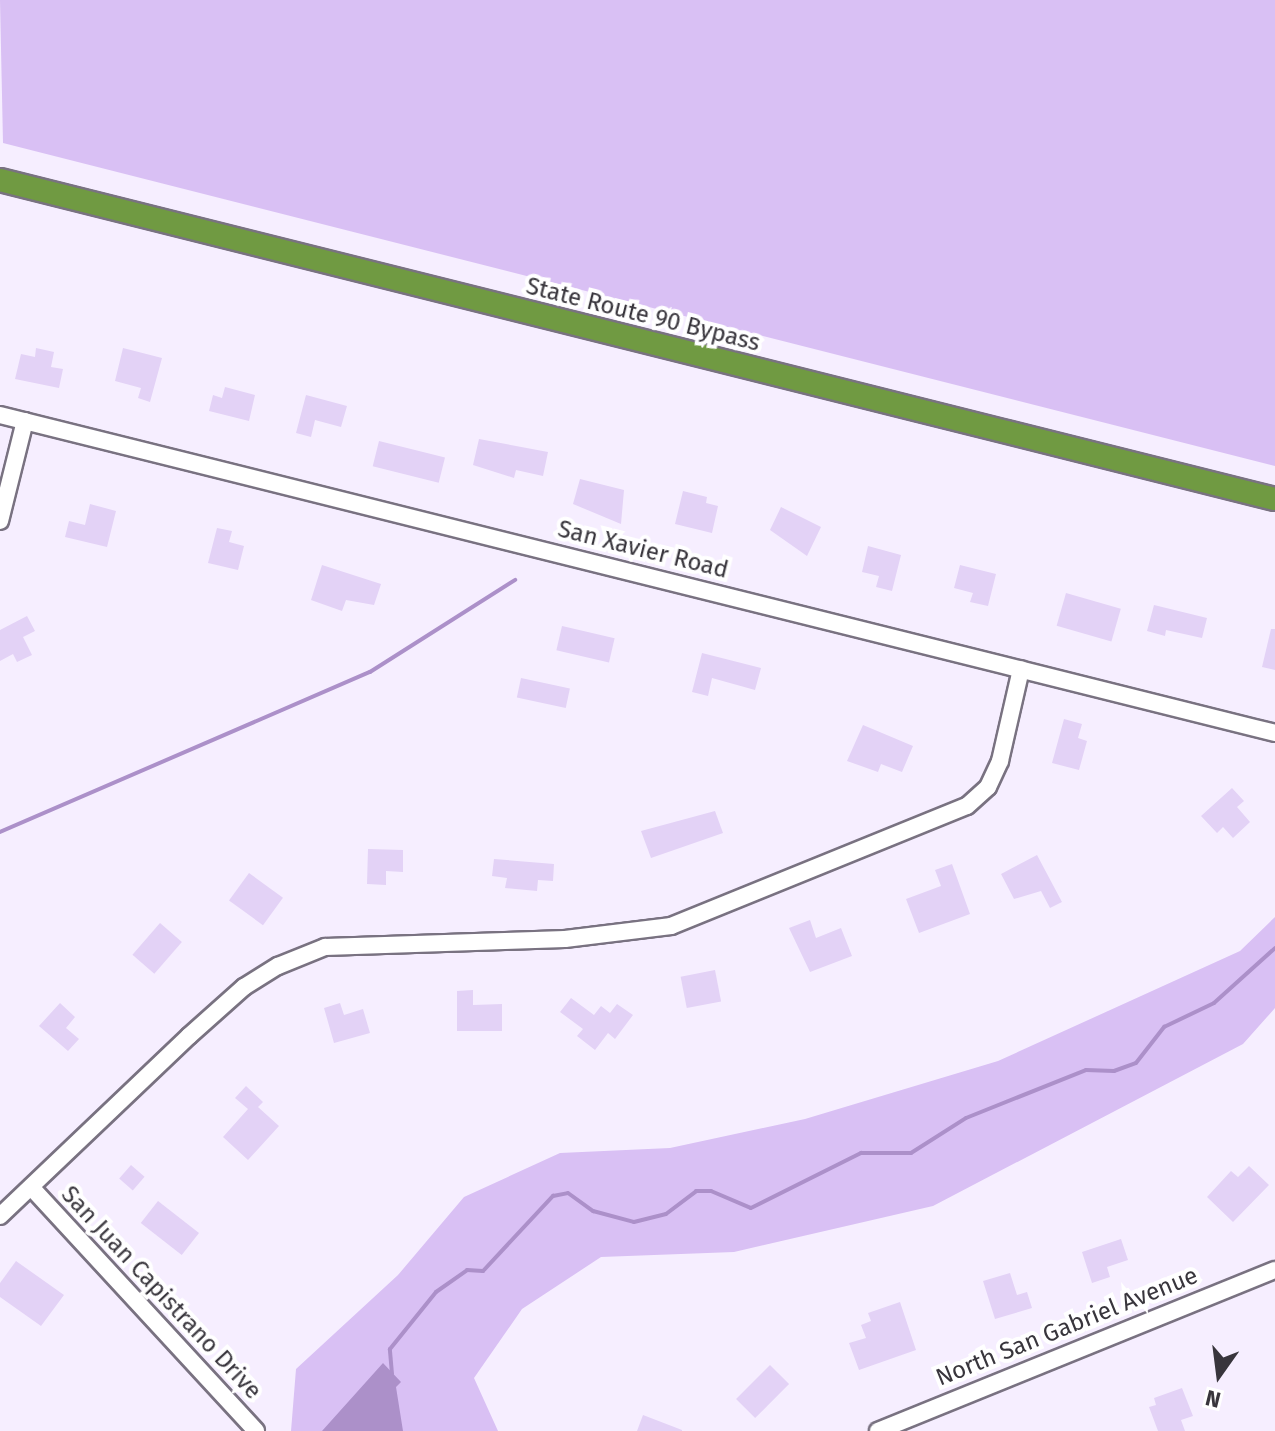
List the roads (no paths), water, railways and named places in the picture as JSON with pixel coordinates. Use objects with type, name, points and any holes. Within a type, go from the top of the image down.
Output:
[{"type":"highway","name":"State Route 90 Bypass","points":[[0,180],[1275,499]]},
{"type":"street","name":"San Xavier Road","points":[[0,415],[1275,733]]},
{"type":"street","points":[[0,521],[25,421]]},
{"type":"street","points":[[0,1216],[244,987],[313,951],[325,947],[565,939],[671,926],[967,806],[988,787],[1000,761],[1021,669]]},
{"type":"street","name":"San Juan Capistrano Drive","points":[[31,1187],[256,1431]]},
{"type":"street","name":"North San Gabriel Avenue","points":[[878,1431],[1275,1270]]},
{"type":"waterway","points":[[0,832],[370,672],[515,580]]},
{"type":"waterway","points":[[392,1374],[390,1349],[436,1292],[467,1270],[483,1271],[553,1196],[568,1193],[593,1211],[634,1222],[666,1214],[696,1191],[711,1191],[751,1208],[861,1153],[911,1153],[966,1118],[1086,1070],[1114,1071],[1136,1063],[1164,1027],[1214,1003],[1275,948]]}]
